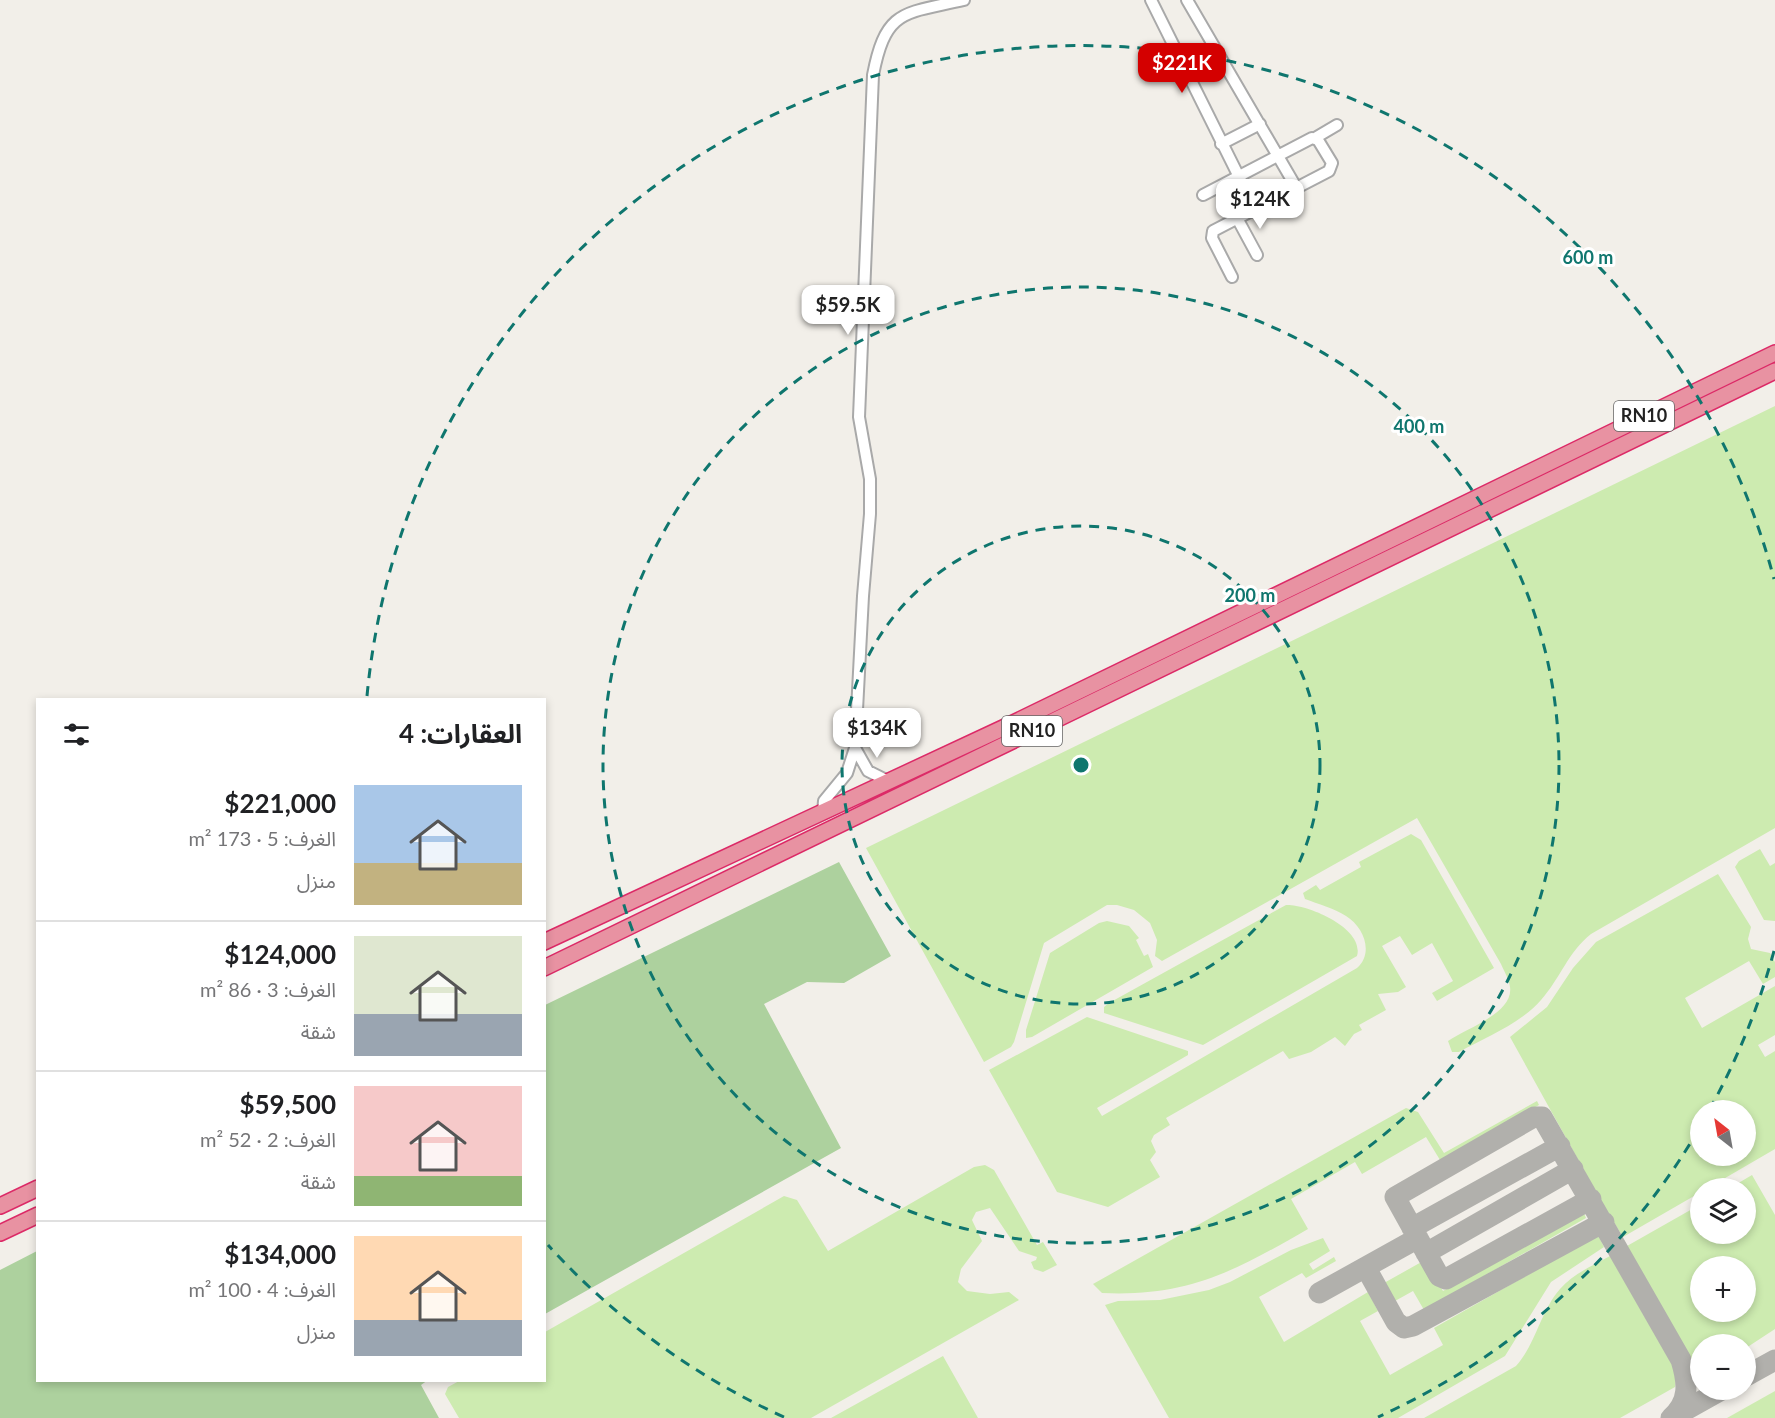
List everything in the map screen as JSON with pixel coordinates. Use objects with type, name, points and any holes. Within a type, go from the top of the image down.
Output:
[{"type":"highway","name":"RN10","points":[[546,941],[1003,728],[1775,353]]},
{"type":"highway","name":"RN10","points":[[546,967],[1775,371]]},
{"type":"highway","points":[[1513,479],[1521,496]]},
{"type":"highway","points":[[823,812],[832,829]]},
{"type":"highway","points":[[0,1206],[36,1189]]},
{"type":"highway","points":[[0,1233],[36,1216]]},
{"type":"street","points":[[823,812],[824,801],[847,773],[855,748],[870,514],[870,486],[860,430],[859,408],[873,75],[880,45],[895,20],[909,14],[964,0]]},
{"type":"street","points":[[1151,0],[1255,209]]},
{"type":"street","points":[[1187,0],[1296,188]]},
{"type":"street","points":[[1221,144],[1260,124]]},
{"type":"street","points":[[1203,195],[1337,125]]},
{"type":"street","points":[[1232,277],[1212,234],[1332,168],[1332,163],[1315,138]]},
{"type":"street","points":[[1238,218],[1257,255]]},
{"type":"street","points":[[855,748],[868,771],[888,781]]},
{"type":"green space","points":[[1775,406],[1775,828],[1591,934],[1576,949],[1548,992],[1533,1009],[1459,1052],[1452,1052],[1448,1041],[1497,1012],[1509,996],[1510,987],[1501,964],[1417,818],[1162,961],[1155,956],[1157,940],[1150,923],[1134,910],[1117,905],[1107,905],[1044,943],[1014,1042],[1011,1047],[984,1062],[866,848]]},
{"type":"green space","points":[[1411,834],[1421,840],[1494,968],[1437,1001],[1432,993],[1453,981],[1432,943],[1412,955],[1400,936],[1382,946],[1406,987],[1398,992],[1378,994],[1386,1010],[1359,1025],[1362,1030],[1354,1034],[1345,1046],[1335,1037],[1311,1052],[1289,1059],[1283,1051],[1166,1118],[1170,1125],[1154,1135],[1151,1141],[1156,1152],[1150,1160],[1160,1177],[1108,1207],[1057,1192],[989,1070],[1087,1017],[1188,1051],[1188,1055],[1097,1108],[1102,1116],[1357,968],[1362,962],[1366,948],[1358,927],[1341,913],[1305,899],[1303,893],[1316,885],[1320,890],[1361,867],[1359,862]]},
{"type":"green space","points":[[1760,849],[1770,866],[1775,863],[1775,921],[1764,920],[1735,867],[1739,861]]},
{"type":"green space","points":[[839,862],[891,956],[844,983],[807,982],[764,1004],[841,1148],[546,1313],[546,1005]]},
{"type":"green space","points":[[1718,874],[1751,927],[1748,939],[1751,949],[1770,953],[1775,962],[1775,977],[1763,984],[1749,961],[1685,998],[1702,1028],[1775,986],[1775,1035],[1758,1045],[1765,1057],[1775,1051],[1775,1149],[1756,1160],[1756,1100],[1690,1100],[1690,1166],[1746,1166],[1725,1178],[1690,1178],[1690,1198],[1623,1237],[1510,1037],[1547,1007],[1573,968],[1596,942]]},
{"type":"green space","points":[[1286,905],[1320,913],[1344,927],[1357,946],[1357,956],[1203,1045],[1104,1013],[1104,1007],[1109,1003]]},
{"type":"green space","points":[[1107,921],[1129,926],[1139,938],[1136,940],[1144,956],[1148,954],[1153,967],[1032,1037],[1026,1038],[1026,1030],[1050,953],[1099,923]]},
{"type":"green space","points":[[1537,1101],[1539,1105],[1440,1160],[1426,1137],[1362,1174],[1355,1162],[1291,1199],[1308,1229],[1233,1269],[1186,1286],[1160,1291],[1102,1293],[1093,1284],[1406,1108],[1418,1112],[1444,1153]]},
{"type":"green space","points":[[985,1165],[994,1170],[1037,1245],[1043,1242],[1057,1265],[1043,1272],[1034,1269],[1031,1262],[1037,1257],[1019,1251],[990,1208],[976,1212],[972,1220],[982,1241],[961,1269],[958,1282],[967,1291],[990,1294],[1009,1292],[1019,1300],[811,1418],[459,1418],[445,1394],[448,1387],[457,1382],[546,1382],[546,1331],[784,1196],[797,1200],[828,1251],[974,1167]]},
{"type":"green space","points":[[1756,1182],[1775,1215],[1775,1329],[1756,1341],[1756,1334],[1690,1334],[1690,1360],[1627,1246],[1690,1210],[1690,1244],[1756,1244]]},
{"type":"green space","points":[[1583,1211],[1586,1218],[1424,1310],[1413,1291],[1395,1301],[1384,1283],[1425,1260],[1443,1291]]},
{"type":"green space","points":[[1598,1235],[1604,1247],[1551,1282],[1505,1356],[1398,1418],[1169,1418],[1105,1305],[1118,1301],[1160,1300],[1209,1290],[1230,1282],[1291,1250],[1323,1238],[1330,1251],[1309,1264],[1313,1270],[1334,1257],[1336,1261],[1306,1278],[1302,1273],[1259,1297],[1284,1342],[1368,1292],[1378,1311],[1360,1321],[1390,1375],[1443,1345],[1434,1328]]},
{"type":"green space","points":[[36,1252],[36,1382],[425,1382],[421,1385],[439,1418],[0,1418],[0,1270]]},
{"type":"green space","points":[[1610,1256],[1677,1373],[1675,1387],[1620,1418],[1424,1418],[1516,1366],[1560,1289],[1577,1275]]},
{"type":"green space","points":[[943,1356],[978,1418],[831,1418]]},
{"type":"green space","points":[[1775,1391],[1775,1418],[1727,1418]]},
{"type":"taxiway","points":[[1591,1199],[1446,1279],[1439,1276],[1395,1197],[1534,1117],[1542,1117],[1681,1360],[1686,1391],[1682,1405],[1671,1418]]},
{"type":"taxiway","points":[[1412,1228],[1560,1146]]},
{"type":"taxiway","points":[[1426,1253],[1573,1169]]},
{"type":"taxiway","points":[[1366,1268],[1396,1322],[1404,1328],[1413,1326],[1604,1222]]},
{"type":"taxiway","points":[[1319,1293],[1418,1238]]},
{"type":"taxiway","points":[[1756,1370],[1775,1360]]},
{"type":"taxiway","points":[[1675,1416],[1703,1400]]}]
